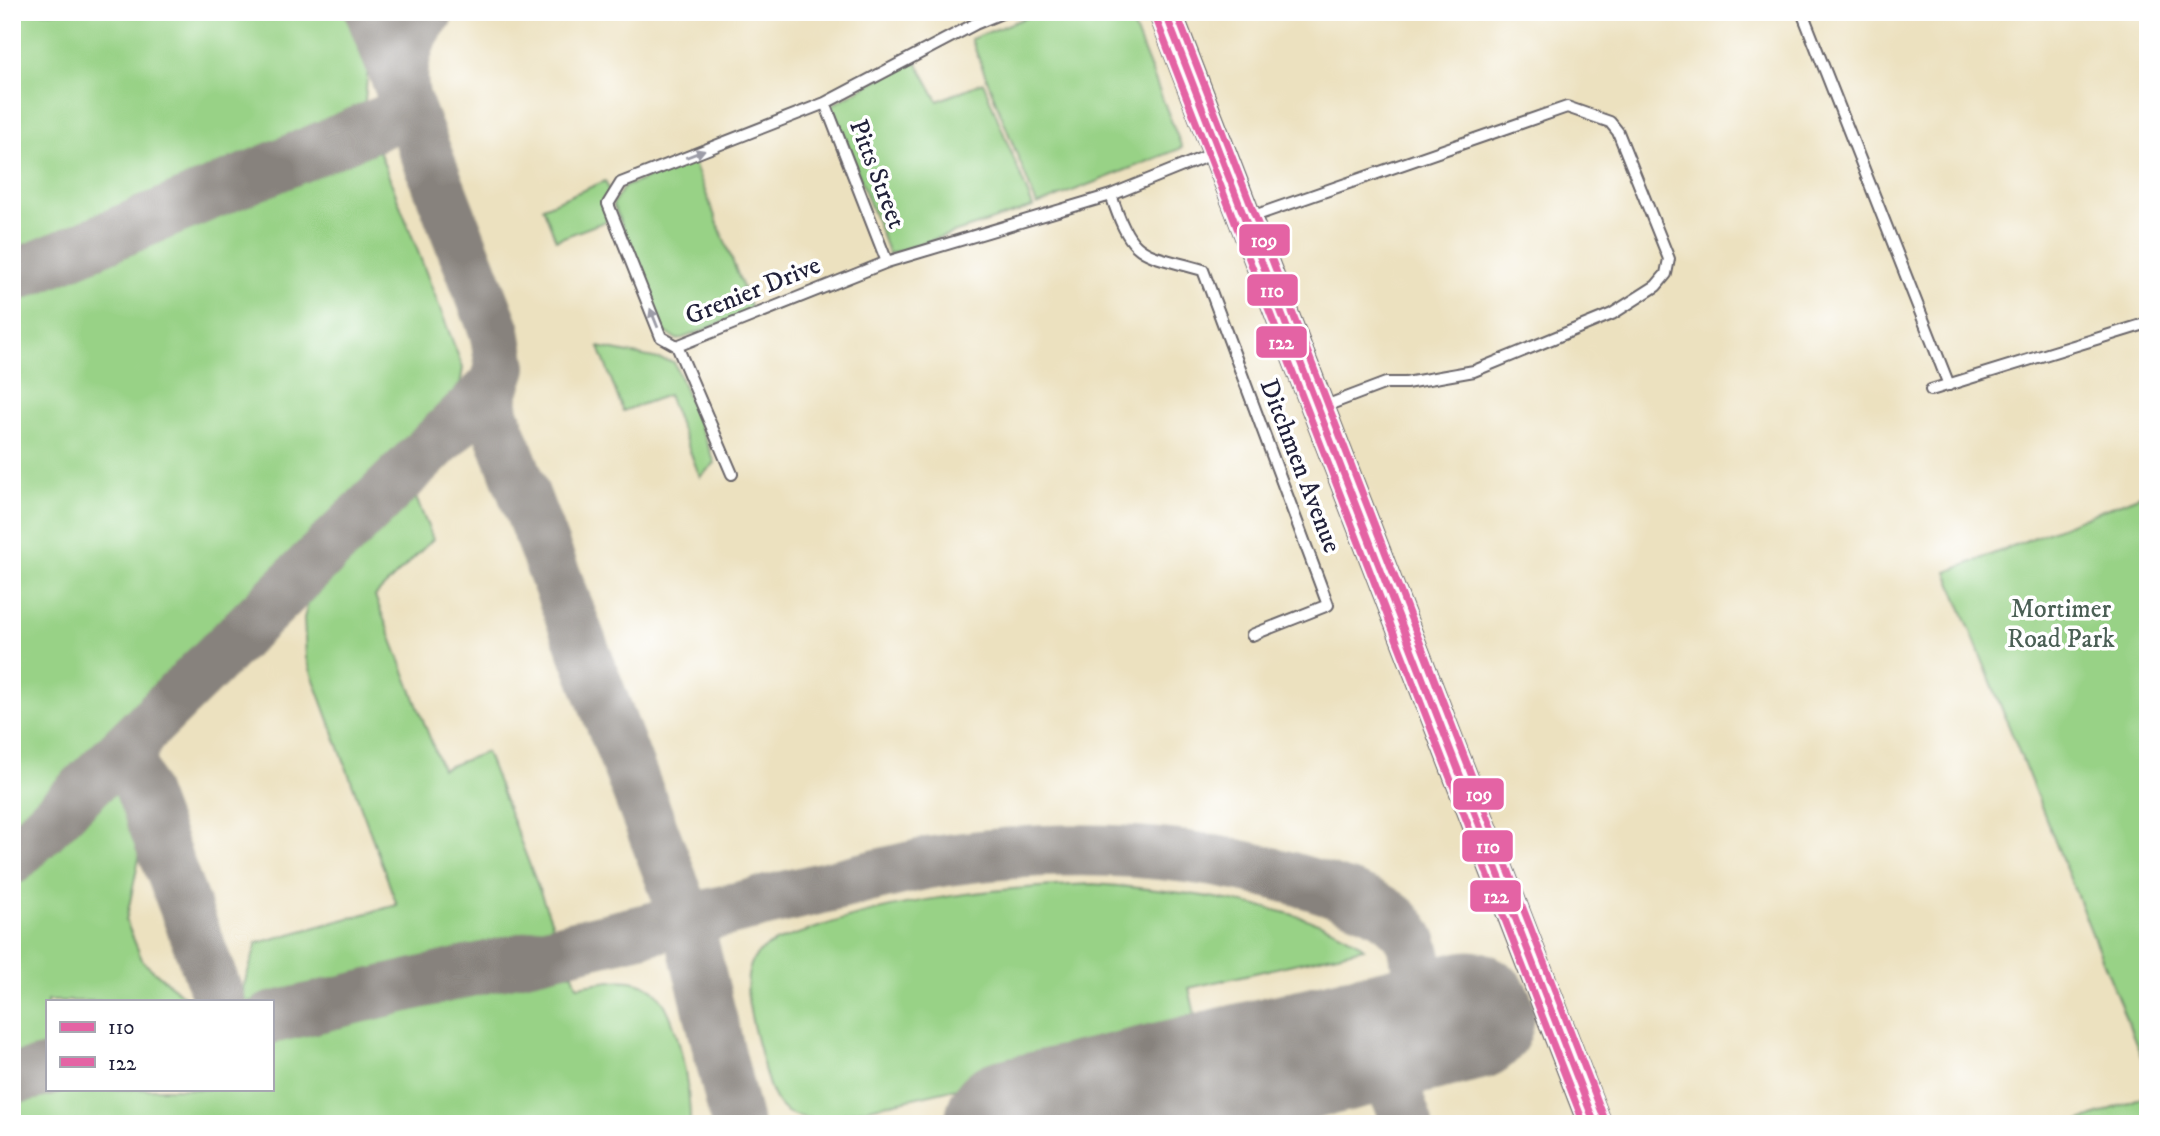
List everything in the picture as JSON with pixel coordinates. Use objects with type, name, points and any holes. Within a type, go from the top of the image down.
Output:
[{"type":"main road","points":[[1165,12],[1595,1124]]},
{"type":"lane","name":"Grenier Drive","points":[[1004,12],[975,24],[825,103],[621,183],[608,204],[661,337],[677,346],[887,262],[1111,195],[1219,151]]},
{"type":"lane","points":[[1802,12],[1949,384]]},
{"type":"lane","name":"Pitts Street","points":[[825,103],[887,262]]},
{"type":"lane","points":[[1246,219],[1567,107],[1610,122],[1618,132],[1669,259],[1666,274],[1656,286],[1612,314],[1474,371],[1406,383],[1386,383],[1319,409]]},
{"type":"lane","name":"Ditchmen Avenue","points":[[1111,195],[1125,236],[1142,253],[1203,270],[1328,605],[1252,635]]},
{"type":"lane","points":[[1931,390],[2148,323]]},
{"type":"lane","points":[[677,346],[733,474]]},
{"type":"green space","points":[[12,12],[351,12],[369,57],[364,112],[463,368],[458,398],[12,831]]},
{"type":"green space","points":[[1040,12],[1128,12],[1182,148],[1037,205],[971,39]]},
{"type":"green space","points":[[915,59],[938,101],[983,82],[1033,207],[889,254],[832,105]]},
{"type":"green space","points":[[693,160],[752,311],[678,340],[665,332],[613,204],[624,187]]},
{"type":"green space","points":[[605,181],[610,192],[603,203],[609,220],[556,240],[543,207]]},
{"type":"green space","points":[[599,347],[674,362],[715,463],[700,477],[668,395],[623,411]]},
{"type":"green space","name":"Mortimer Road Park","points":[[2148,492],[2148,1073],[1947,572]]},
{"type":"green space","points":[[414,493],[433,539],[375,596],[442,769],[486,752],[554,928],[546,935],[269,1000],[245,1000],[243,988],[257,943],[397,905],[306,658],[304,618],[311,593]]},
{"type":"green space","points":[[111,790],[122,795],[142,844],[126,921],[143,962],[189,1000],[46,1000],[46,1053],[12,1061],[12,885]]},
{"type":"green space","points":[[1093,884],[1195,895],[1274,910],[1310,920],[1341,933],[1364,948],[1189,988],[1199,1032],[818,1120],[787,1112],[775,1099],[755,1035],[747,988],[750,966],[766,947],[842,920],[912,903],[1020,888]]},
{"type":"green space","points":[[548,971],[573,974],[577,986],[634,982],[652,989],[669,1014],[681,1052],[690,1124],[12,1124],[12,1097],[46,1090],[273,1090],[273,1036]]},
{"type":"green space","points":[[2148,1095],[2148,1124],[2072,1124]]},
{"type":"taxiway","points":[[371,12],[495,331],[501,367],[493,391],[492,411],[687,920],[737,1124]]},
{"type":"taxiway","points":[[404,95],[402,73],[406,51],[415,30],[428,12]]},
{"type":"taxiway","points":[[12,277],[409,111]]},
{"type":"taxiway","points":[[12,859],[495,385]]},
{"type":"taxiway","points":[[139,736],[131,752],[132,766],[220,1000]]},
{"type":"taxiway","points":[[273,1018],[928,863],[1031,852],[1134,852],[1236,865],[1286,877],[1370,904],[1399,924],[1412,944],[1417,973],[1410,996],[1392,1029],[1387,1052],[1392,1084],[1407,1124]]},
{"type":"taxiway","points":[[1185,1083],[1359,1039],[1385,1010],[1405,1000],[1428,995],[1439,1002],[1448,1018],[1446,1038],[1428,1053],[1408,1053],[1385,1038],[1322,1053]]},
{"type":"taxiway","points":[[12,1079],[46,1071]]},
{"type":"runway","points":[[1010,1124],[1469,1016]]},
{"type":"transit line","name":"110","points":[[1165,12],[1595,1124]]},
{"type":"transit line","name":"109","points":[[1176,12],[1605,1120]]},
{"type":"transit line","name":"122","points":[[1155,16],[1584,1124]]}]
